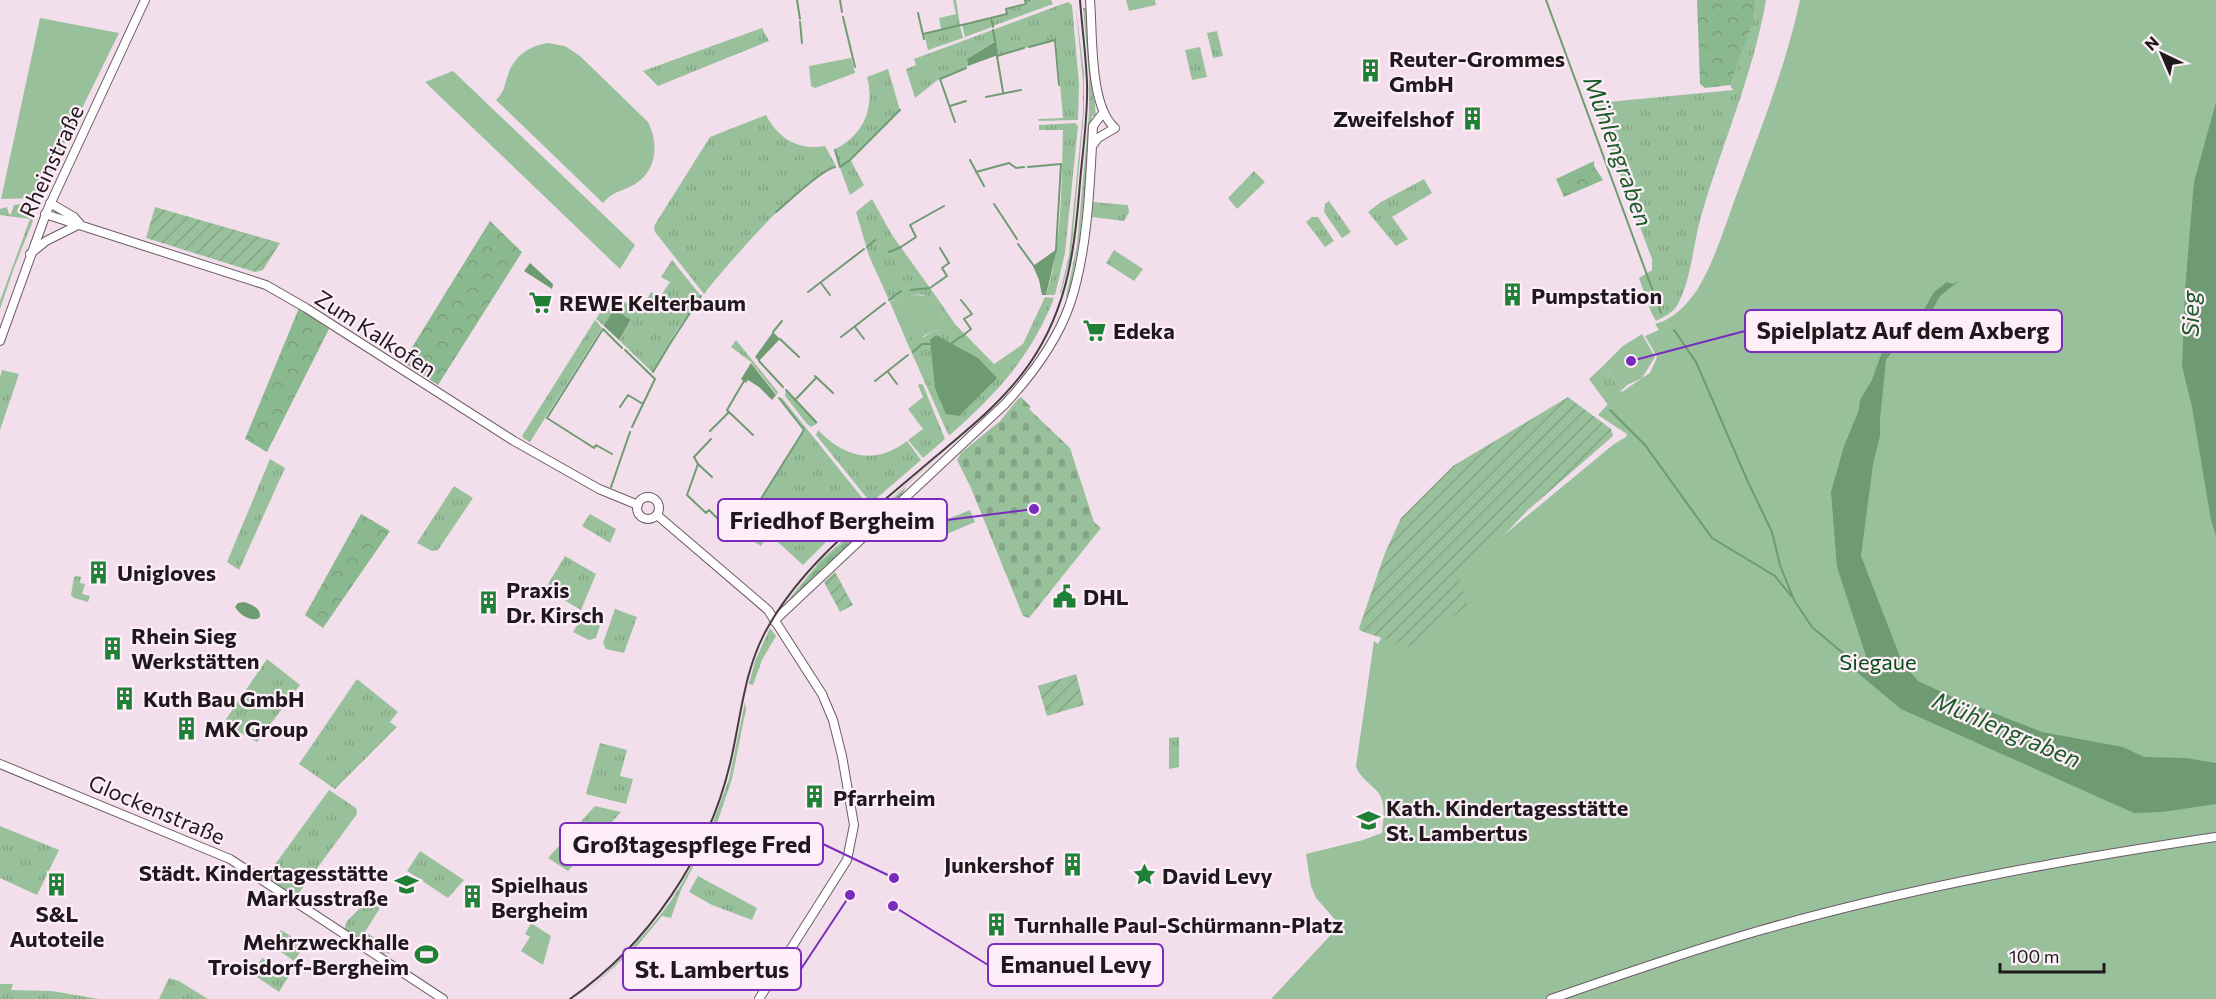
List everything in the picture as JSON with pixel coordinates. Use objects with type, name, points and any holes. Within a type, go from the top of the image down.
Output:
[{"type":"street","name":"Rheinstraße","points":[[0,341],[45,214],[145,0]]},
{"type":"street","points":[[1090,0],[1097,92],[1103,113],[1115,128],[1098,138],[1092,148]]},
{"type":"street","points":[[774,621],[997,412],[1043,356],[1067,310],[1079,269],[1093,126],[1103,113]]},
{"type":"street","name":"Zum Kalkofen","points":[[50,203],[74,217],[80,224]]},
{"type":"street","name":"Zum Kalkofen","points":[[45,214],[67,223],[80,224],[141,246],[248,278],[273,289],[475,418],[589,484],[638,505]]},
{"type":"street","points":[[29,255],[46,241],[80,224]]},
{"type":"street","points":[[642,498],[654,498],[660,508],[657,515],[651,519],[643,518],[638,512],[638,505],[642,498]]},
{"type":"street","points":[[657,515],[764,606],[822,694],[842,756],[854,825],[848,860],[759,999]]},
{"type":"street","name":"Glockenstraße","points":[[0,764],[230,859],[443,999]]},
{"type":"street","points":[[1551,999],[1640,968],[1759,931],[1914,891],[2097,855],[2216,837]]},
{"type":"green space","points":[[953,0],[956,0],[960,25],[941,29],[939,18],[956,14]]},
{"type":"green space","points":[[1051,0],[1053,4],[993,26],[992,18],[1007,15],[1006,10],[1026,5],[1026,2]]},
{"type":"green space","points":[[1075,0],[1084,73],[1084,112],[1071,256],[1060,293],[1069,255],[1083,112],[1083,82]]},
{"type":"green space","points":[[1126,0],[1155,0],[1156,5],[1129,11]]},
{"type":"green space","points":[[1697,0],[1756,0],[1754,19],[1730,85],[1705,88],[1700,84]]},
{"type":"green space","points":[[1756,0],[1766,0],[1760,28],[1745,83],[1708,192],[1686,284],[1676,307],[1656,321],[1639,278],[1652,270],[1652,259],[1595,107],[1598,103],[1733,90],[1730,85],[1731,78],[1754,19]]},
{"type":"green space","name":"Siegaue","points":[[1800,0],[2216,0],[2216,999],[1271,999],[1340,925],[1316,898],[1311,886],[1306,854],[1382,833],[1384,812],[1382,800],[1377,791],[1358,772],[1356,766],[1374,641],[1378,644],[1383,635],[1614,444],[1626,437],[1627,434],[1598,415],[1620,391],[1622,392],[1650,373],[1657,357],[1645,336],[1659,330],[1655,324],[1679,311],[1689,301],[1704,278],[1773,95]]},
{"type":"green space","points":[[1068,2],[1072,5],[1079,84],[1078,120],[1039,121],[1038,119],[1063,118],[1056,40],[998,55],[995,41],[967,59],[968,66],[939,79],[915,98],[906,69],[916,65],[914,59]]},
{"type":"green space","points":[[1083,8],[1086,8],[1096,117],[1092,116],[1080,236],[1069,297],[1066,297],[1077,245],[1089,113],[1089,75]]},
{"type":"green space","points":[[40,18],[119,33],[38,198],[1,199]]},
{"type":"green space","points":[[991,18],[992,27],[965,37],[962,25]]},
{"type":"green space","points":[[960,26],[963,38],[928,50],[924,34]]},
{"type":"green space","points":[[762,28],[769,41],[658,86],[643,71]]},
{"type":"green space","points":[[1217,31],[1223,56],[1213,58],[1207,33]]},
{"type":"green space","points":[[547,43],[565,46],[580,56],[648,122],[652,130],[655,147],[648,172],[635,184],[615,193],[603,203],[496,100],[503,91],[511,68],[518,57],[528,49]]},
{"type":"green space","points":[[1200,47],[1207,77],[1192,80],[1185,50]]},
{"type":"green space","points":[[851,58],[855,73],[815,88],[811,86],[809,66]]},
{"type":"green space","points":[[888,69],[900,110],[850,159],[864,185],[850,195],[835,149],[853,136],[865,119],[869,99],[867,77]]},
{"type":"green space","points":[[453,71],[635,245],[620,269],[425,82]]},
{"type":"green space","points":[[766,115],[776,130],[790,141],[806,146],[825,146],[836,166],[807,183],[788,201],[747,243],[704,294],[655,232],[654,226],[710,137]]},
{"type":"green space","points":[[1075,123],[1078,126],[1065,253],[1055,295],[1046,295],[1056,255],[1063,130],[1039,130],[1039,125]]},
{"type":"green space","points":[[1594,161],[1594,166],[1603,180],[1564,197],[1556,179]]},
{"type":"green space","points":[[1254,171],[1265,182],[1237,209],[1228,198]]},
{"type":"green space","points":[[1424,179],[1432,193],[1392,217],[1408,239],[1396,246],[1368,212],[1381,202]]},
{"type":"green space","points":[[872,199],[892,235],[938,299],[935,301],[921,295],[895,301],[889,300],[869,256],[856,212]]},
{"type":"green space","points":[[1329,201],[1351,232],[1342,238],[1324,212],[1325,204]]},
{"type":"green space","points":[[1093,202],[1128,205],[1129,212],[1124,221],[1092,217]]},
{"type":"green space","points":[[21,204],[32,210],[33,221],[0,309],[0,301],[30,219],[0,215],[0,209],[7,207],[11,214],[14,205]]},
{"type":"green space","points":[[155,207],[280,243],[263,270],[255,272],[146,238]]},
{"type":"green space","points":[[1312,217],[1318,217],[1334,241],[1325,247],[1306,222]]},
{"type":"green space","points":[[490,221],[522,252],[438,385],[403,362]]},
{"type":"green space","points":[[1114,250],[1143,269],[1134,281],[1106,263]]},
{"type":"green space","points":[[672,260],[701,296],[652,372],[619,340],[631,321],[614,310],[604,326],[596,319],[612,294],[637,310],[641,309],[651,292],[660,297],[670,282],[661,277]]},
{"type":"green space","points":[[917,295],[928,296],[935,301],[938,299],[943,320],[942,329],[932,331],[922,337],[909,337],[906,340],[889,300]]},
{"type":"green space","points":[[1045,297],[1054,298],[1035,339],[1011,373],[982,405],[950,435],[948,434],[906,340],[909,337],[924,337],[932,331],[939,330],[943,320],[938,304],[940,302],[955,324],[994,364],[1023,344]]},
{"type":"green space","points":[[299,308],[329,329],[267,452],[245,439]]},
{"type":"green space","points":[[595,320],[602,328],[530,442],[522,436]]},
{"type":"green space","points":[[1642,334],[1655,357],[1642,378],[1622,390],[1604,365],[1623,346]]},
{"type":"green space","points":[[736,340],[778,392],[777,395],[751,362],[731,347]]},
{"type":"green space","points":[[1604,365],[1622,390],[1608,405],[1589,379]]},
{"type":"green space","points":[[2,370],[19,374],[0,430],[0,377]]},
{"type":"green space","points":[[918,385],[923,385],[945,439],[923,458],[908,440],[923,429],[908,409],[923,397]]},
{"type":"green space","points":[[786,391],[818,423],[811,427],[807,424],[785,396]]},
{"type":"green space","points":[[1021,397],[1031,407],[1029,409],[1070,448],[1094,522],[1101,528],[1029,618],[1023,616],[971,488],[957,460],[961,453],[1000,421]]},
{"type":"green space","points":[[1568,397],[1611,429],[1613,436],[1457,575],[1467,605],[1414,649],[1361,631],[1359,628],[1385,553],[1401,518],[1453,466]]},
{"type":"green space","points":[[779,398],[782,398],[868,505],[803,565],[769,534],[761,546],[740,533],[805,430]]},
{"type":"green space","points":[[818,430],[838,447],[860,455],[883,454],[907,441],[921,460],[871,503],[816,435]]},
{"type":"green space","points":[[950,446],[822,561],[799,588],[801,591],[784,605],[821,560]]},
{"type":"green space","points":[[270,459],[285,468],[239,570],[227,562]]},
{"type":"green space","points":[[454,486],[473,498],[438,550],[432,551],[417,543]]},
{"type":"green space","points":[[906,487],[900,498],[801,591],[799,588],[822,561]]},
{"type":"green space","points":[[970,510],[975,522],[935,539],[928,527]]},
{"type":"green space","points":[[361,514],[390,531],[323,628],[305,615]]},
{"type":"green space","points":[[590,514],[616,529],[610,543],[582,526]]},
{"type":"green space","points":[[565,556],[596,574],[581,610],[545,589]]},
{"type":"green space","points":[[835,572],[853,605],[840,612],[824,582]]},
{"type":"green space","points":[[74,577],[81,577],[80,583],[85,584],[82,594],[90,596],[88,602],[71,595]]},
{"type":"green space","points":[[615,609],[637,617],[624,653],[606,649],[603,643]]},
{"type":"green space","points":[[585,612],[601,622],[596,638],[589,640],[573,632]]},
{"type":"green space","points":[[770,628],[776,636],[762,660],[753,685],[749,684],[755,661]]},
{"type":"green space","points":[[267,659],[300,685],[257,742],[224,722]]},
{"type":"green space","points":[[1076,674],[1084,705],[1047,716],[1038,686]]},
{"type":"green space","points":[[357,679],[398,712],[390,722],[397,727],[335,789],[299,764]]},
{"type":"green space","points":[[745,702],[746,709],[732,779],[716,826],[712,825],[729,779]]},
{"type":"green space","points":[[1179,737],[1179,767],[1169,769],[1169,738]]},
{"type":"green space","points":[[600,743],[627,750],[620,776],[633,779],[626,804],[586,794]]},
{"type":"green space","points":[[329,790],[356,808],[357,814],[296,897],[266,877]]},
{"type":"green space","points":[[595,806],[621,812],[568,871],[548,858]]},
{"type":"green space","points":[[0,826],[59,850],[37,895],[0,878]]},
{"type":"green space","points":[[708,838],[681,890],[671,918],[662,916],[638,945],[587,992],[661,914]]},
{"type":"green space","points":[[420,851],[464,880],[448,898],[407,871]]},
{"type":"green space","points":[[698,876],[757,908],[752,920],[712,905],[689,892]]},
{"type":"green space","points":[[368,900],[380,908],[365,932],[390,948],[389,954],[385,952],[384,954],[386,956],[344,930],[347,921]]},
{"type":"green space","points":[[531,923],[551,936],[543,965],[521,951],[530,937],[525,934]]},
{"type":"green space","points":[[281,930],[305,945],[294,961],[271,945]]},
{"type":"green space","points":[[262,958],[289,976],[279,992],[254,975]]},
{"type":"green space","points":[[169,978],[179,981],[208,999],[159,999]]},
{"type":"green space","points":[[0,984],[13,984],[11,990],[52,991],[99,999],[0,999]]},
{"type":"water","points":[[996,41],[998,55],[968,66],[967,59]]},
{"type":"water","name":"Sieg","points":[[2216,102],[2216,536],[2182,366],[2185,290],[2194,182]]},
{"type":"water","points":[[1057,249],[1046,295],[1042,295],[1033,266]]},
{"type":"water","points":[[530,263],[553,284],[552,289],[524,271]]},
{"type":"water","points":[[1960,280],[1940,296],[1932,310],[1907,333],[1886,360],[1880,436],[1873,464],[1861,556],[1902,662],[1918,681],[2042,732],[2123,747],[2144,757],[2186,758],[2216,763],[2216,804],[2162,812],[2134,813],[1901,709],[1853,669],[1861,658],[1866,656],[1837,567],[1831,492],[1844,446],[1859,410],[1860,400],[1872,380],[1883,349],[1900,326],[1925,308],[1934,292],[1947,282],[1953,284]]},
{"type":"water","points":[[614,309],[631,320],[619,340],[604,326]]},
{"type":"water","points":[[773,332],[780,339],[759,361],[755,357]]},
{"type":"water","points":[[936,335],[978,358],[997,378],[959,416],[946,414],[935,388],[930,340]]},
{"type":"water","points":[[751,363],[776,395],[772,400],[759,387],[748,380],[746,383],[741,379]]},
{"type":"water","points":[[244,602],[257,609],[260,617],[250,619],[239,612],[235,607],[238,603]]},
{"type":"waterway","points":[[797,0],[800,19]]},
{"type":"waterway","points":[[840,0],[842,12]]},
{"type":"waterway","points":[[962,25],[1007,14],[1006,9],[1026,4],[1025,1],[1030,0]]},
{"type":"waterway","name":"Mühlengraben","points":[[1546,0],[1661,313]]},
{"type":"waterway","points":[[918,13],[924,39]]},
{"type":"waterway","points":[[843,17],[855,67]]},
{"type":"waterway","points":[[991,18],[993,27]]},
{"type":"waterway","points":[[800,22],[802,43]]},
{"type":"waterway","points":[[923,34],[961,25]]},
{"type":"waterway","points":[[993,30],[995,41]]},
{"type":"waterway","points":[[1029,47],[1055,40],[1059,85]]},
{"type":"waterway","points":[[997,56],[1024,48]]},
{"type":"waterway","points":[[997,56],[1003,92]]},
{"type":"waterway","points":[[955,122],[940,79],[966,68]]},
{"type":"waterway","points":[[986,97],[1021,90]]},
{"type":"waterway","points":[[950,106],[966,101]]},
{"type":"waterway","points":[[835,150],[840,167],[850,160],[900,110]]},
{"type":"waterway","points":[[970,160],[984,186]]},
{"type":"waterway","points":[[976,172],[1009,163],[1016,168],[1024,167]]},
{"type":"waterway","points":[[1028,167],[1061,164],[1056,250]]},
{"type":"waterway","points":[[776,212],[814,179],[835,167]]},
{"type":"waterway","points":[[994,204],[1017,239]]},
{"type":"waterway","points":[[889,252],[916,237],[910,225],[944,206]]},
{"type":"waterway","points":[[867,247],[875,240]]},
{"type":"waterway","points":[[1018,244],[1034,266]]},
{"type":"waterway","points":[[911,290],[930,288],[947,276],[942,268],[949,263],[940,248]]},
{"type":"waterway","points":[[808,292],[864,249]]},
{"type":"waterway","points":[[821,283],[830,295]]},
{"type":"waterway","points":[[889,300],[901,291]]},
{"type":"waterway","points":[[653,372],[701,296]]},
{"type":"waterway","points":[[961,300],[972,314],[964,319],[971,329],[961,337]]},
{"type":"waterway","points":[[841,337],[885,303]]},
{"type":"waterway","points":[[773,332],[782,321]]},
{"type":"waterway","points":[[855,327],[864,339]]},
{"type":"waterway","points":[[612,454],[596,445],[594,448],[547,418],[603,329],[622,348]]},
{"type":"waterway","name":"Mühlengraben","points":[[1674,330],[1696,362],[1772,532],[1780,565],[1794,600],[1812,627],[1857,665]]},
{"type":"waterway","points":[[952,343],[960,337]]},
{"type":"waterway","points":[[780,339],[799,357]]},
{"type":"waterway","points":[[913,352],[922,344],[930,344]]},
{"type":"waterway","points":[[625,350],[655,379],[632,427]]},
{"type":"waterway","points":[[875,381],[908,355]]},
{"type":"waterway","points":[[759,361],[783,387]]},
{"type":"waterway","points":[[888,372],[897,384]]},
{"type":"waterway","points":[[815,376],[833,393]]},
{"type":"waterway","points":[[795,400],[816,378]]},
{"type":"waterway","points":[[710,431],[729,412],[727,410],[744,381]]},
{"type":"waterway","points":[[786,390],[816,422]]},
{"type":"waterway","points":[[620,407],[628,395],[643,404]]},
{"type":"waterway","points":[[759,502],[804,430],[779,398]]},
{"type":"waterway","points":[[1610,410],[1645,445],[1712,538],[1775,576],[1791,596]]},
{"type":"waterway","points":[[729,412],[753,435]]},
{"type":"waterway","points":[[611,487],[630,432]]},
{"type":"waterway","points":[[711,439],[694,457],[712,477]]},
{"type":"waterway","points":[[698,464],[687,495],[706,513],[709,510],[721,522],[722,520],[726,523]]},
{"type":"railway","points":[[570,999],[599,977],[650,925],[691,864],[720,798],[730,764],[753,659],[768,627],[782,605],[798,583],[834,544],[961,436],[1005,394],[1030,363],[1044,340],[1063,295],[1076,223],[1086,127],[1087,94],[1080,0]]},
{"type":"place","name":"Reuter-Grommes GmbH","points":[[1371,71]]},
{"type":"place","name":"Zweifelshof","points":[[1472,118]]},
{"type":"place","name":"Pumpstation","points":[[1513,295]]},
{"type":"place","name":"REWE Kelterbaum","points":[[541,302]]},
{"type":"place","name":"Edeka","points":[[1095,330]]},
{"type":"place","name":"Spielplatz Auf dem Axberg","points":[[1631,361]]},
{"type":"place","name":"Friedhof Bergheim","points":[[1034,509]]},
{"type":"place","name":"Unigloves","points":[[99,572]]},
{"type":"place","name":"DHL","points":[[1065,596]]},
{"type":"place","name":"Praxis Dr. Kirsch","points":[[488,602]]},
{"type":"place","name":"Rhein Sieg Werkstätten","points":[[113,648]]},
{"type":"place","name":"Kuth Bau GmbH","points":[[125,698]]},
{"type":"place","name":"MK Group","points":[[186,728]]},
{"type":"place","name":"Pfarrheim","points":[[815,797]]},
{"type":"place","name":"Kath. Kindertagesstätte St. Lambertus","points":[[1368,820]]},
{"type":"place","name":"Junkershof","points":[[1072,864]]},
{"type":"place","name":"David Levy","points":[[1144,875]]},
{"type":"place","name":"Großtagespflege Fred","points":[[894,878]]},
{"type":"place","name":"S&L Autoteile","points":[[57,884]]},
{"type":"place","name":"Städt. Kindertagesstätte Markusstraße","points":[[406,885]]},
{"type":"place","name":"St. Lambertus","points":[[850,895]]},
{"type":"place","name":"Spielhaus Bergheim","points":[[473,897]]},
{"type":"place","name":"Emanuel Levy","points":[[893,906]]},
{"type":"place","name":"Turnhalle Paul-Schürmann-Platz","points":[[996,924]]},
{"type":"place","name":"Mehrzweckhalle Troisdorf-Bergheim","points":[[427,954]]}]
